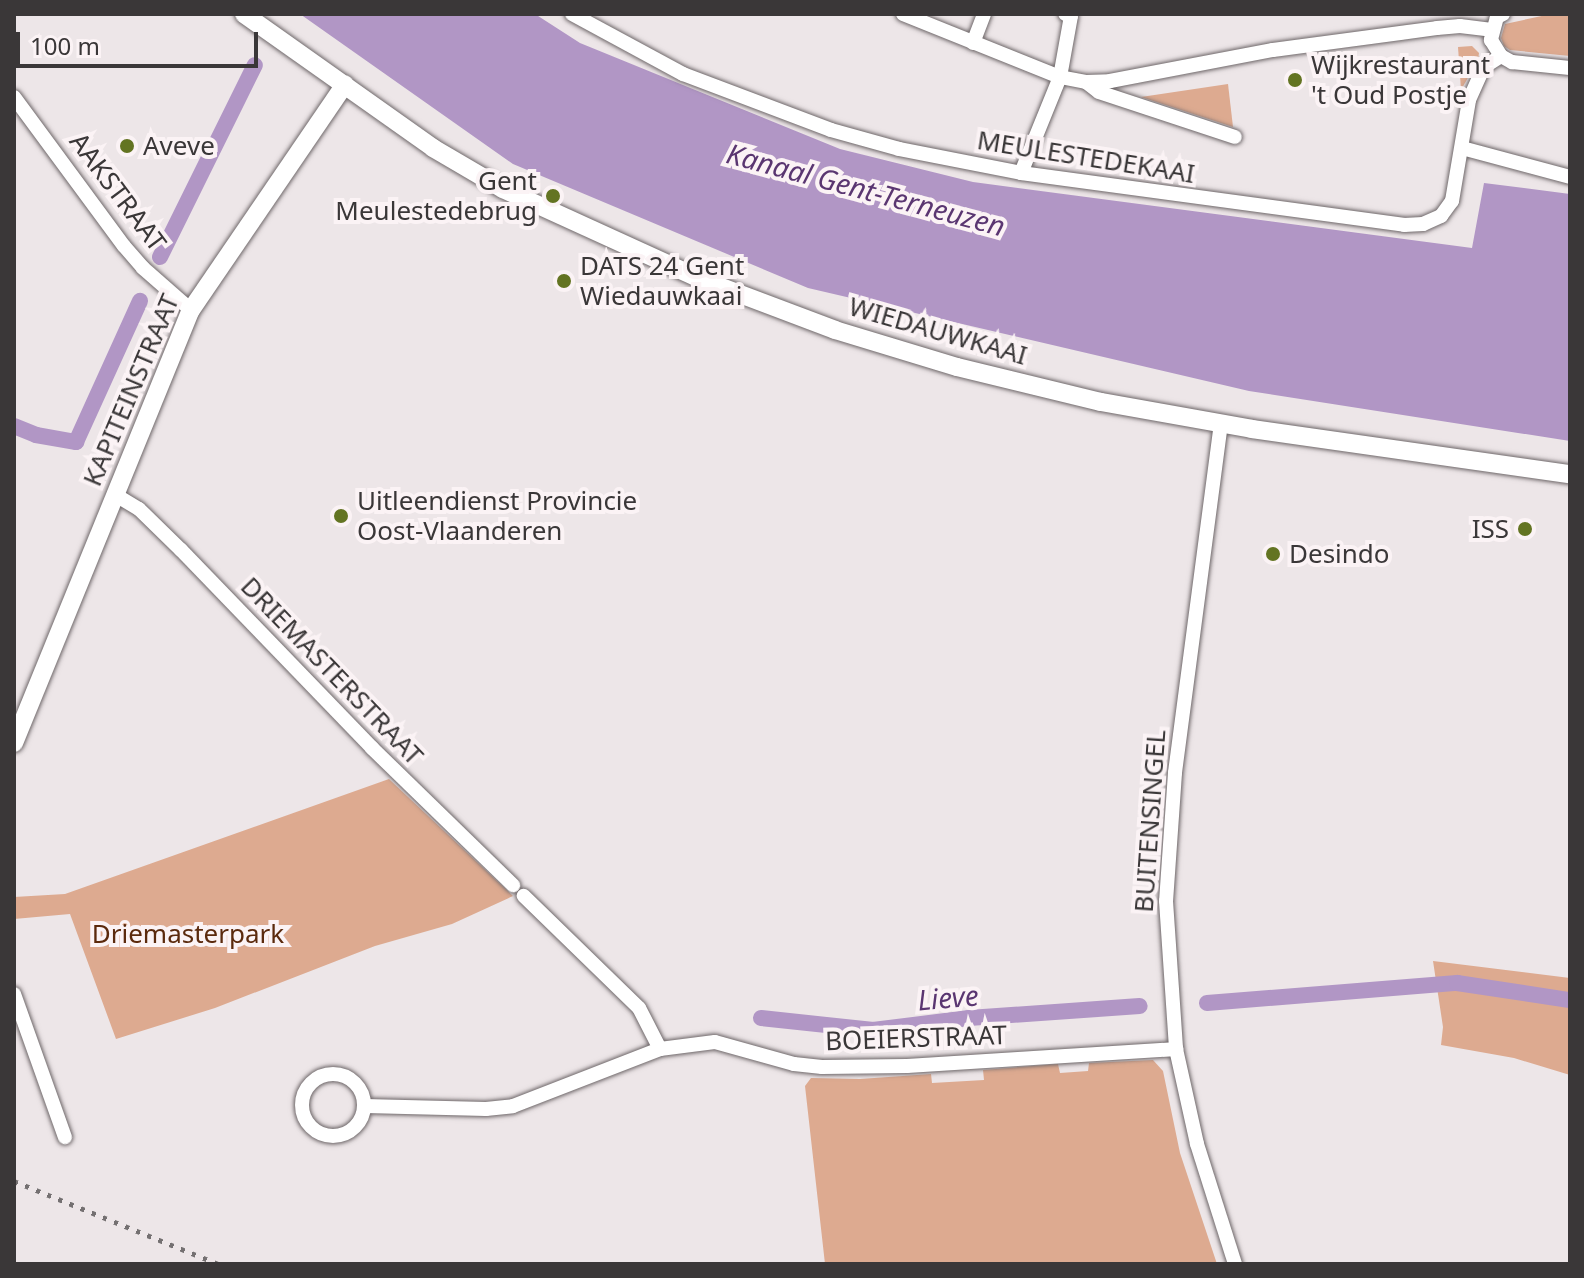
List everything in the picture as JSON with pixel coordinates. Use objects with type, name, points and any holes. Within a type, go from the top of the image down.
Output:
[{"type":"main road","name":"WIEDAUWKAAI","points":[[244,14],[433,148],[503,189],[591,232],[753,301],[957,367],[1101,402],[1221,423],[1570,474]]},
{"type":"main road","name":"KAPITEINSTRAAT","points":[[14,743],[191,310],[345,84]]},
{"type":"street","name":"MEULESTEDEKAAI","points":[[572,14],[683,74],[831,130],[899,149],[1021,173],[1404,225],[1423,224],[1441,216],[1452,201],[1467,150],[1469,100],[1478,74],[1501,56]]},
{"type":"street","points":[[903,14],[1060,77],[1086,82],[1110,81],[1273,50],[1437,28],[1460,26],[1492,30]]},
{"type":"street","points":[[973,43],[984,14]]},
{"type":"street","points":[[1021,173],[1060,77],[1071,16],[1065,14]]},
{"type":"street","points":[[1503,14],[1492,30],[1491,40],[1501,56],[1512,62],[1570,68]]},
{"type":"street","points":[[1086,82],[1099,92],[1235,137]]},
{"type":"street","name":"AAKSTRAAT","points":[[14,97],[124,246],[143,268],[191,310]]},
{"type":"street","points":[[1467,150],[1520,161],[1570,177]]},
{"type":"street","name":"BUITENSINGEL","points":[[1221,423],[1168,837],[1166,901],[1176,1049],[1197,1144],[1235,1264]]},
{"type":"street","name":"DRIEMASTERSTRAAT","points":[[114,494],[139,509],[181,550],[372,748],[513,885]]},
{"type":"street","points":[[524,896],[639,1008],[660,1049]]},
{"type":"street","points":[[14,994],[65,1137]]},
{"type":"street","name":"BOEIERSTRAAT","points":[[365,1106],[486,1109],[513,1106],[660,1049],[715,1042],[794,1064],[834,1067],[1176,1049]]},
{"type":"street","points":[[337,1074],[360,1088],[365,1106],[360,1122],[348,1133],[321,1135],[306,1120],[302,1098],[309,1085],[321,1076],[337,1074]]},
{"type":"green space","points":[[1551,14],[1570,14],[1570,56],[1510,50],[1504,46],[1501,38],[1505,24]]},
{"type":"green space","points":[[1472,46],[1479,53],[1478,60],[1461,90],[1458,47]]},
{"type":"green space","points":[[1228,84],[1233,127],[1141,97]]},
{"type":"green space","name":"Driemasterpark","points":[[389,779],[513,896],[452,924],[375,946],[215,1008],[116,1039],[70,914],[14,919],[14,897],[65,894]]},
{"type":"green space","points":[[1433,961],[1570,978],[1570,1075],[1514,1058],[1441,1045],[1443,1027]]},
{"type":"green space","points":[[1153,1060],[1163,1071],[1180,1153],[1217,1264],[825,1264],[805,1086],[811,1078],[860,1079],[931,1074],[932,1083],[984,1080],[983,1070],[1058,1064],[1060,1073],[1088,1071],[1089,1063]]},
{"type":"water","name":"Kanaal Gent-Terneuzen","points":[[300,14],[535,14],[580,43],[840,149],[973,182],[1472,248],[1484,183],[1570,194],[1570,441],[1249,391],[808,288],[513,164]]},
{"type":"waterway","points":[[160,257],[255,65]]},
{"type":"waterway","points":[[14,426],[36,435],[76,442],[140,301]]},
{"type":"waterway","name":"Lieve","points":[[1207,1003],[1457,983],[1570,1000]]},
{"type":"waterway","name":"Lieve","points":[[761,1018],[873,1030],[969,1018],[1140,1006]]},
{"type":"railway","points":[[14,1181],[218,1264]]},
{"type":"place","name":"Wijkrestaurant 't Oud Postje","points":[[1295,80]]},
{"type":"place","name":"Aveve","points":[[127,146]]},
{"type":"place","name":"Gent Meulestedebrug","points":[[553,196]]},
{"type":"place","name":"DATS 24 Gent Wiedauwkaai","points":[[564,281]]},
{"type":"place","name":"Uitleendienst Provincie Oost-Vlaanderen","points":[[341,516]]},
{"type":"place","name":"ISS","points":[[1525,529]]},
{"type":"place","name":"Desindo","points":[[1273,554]]}]
